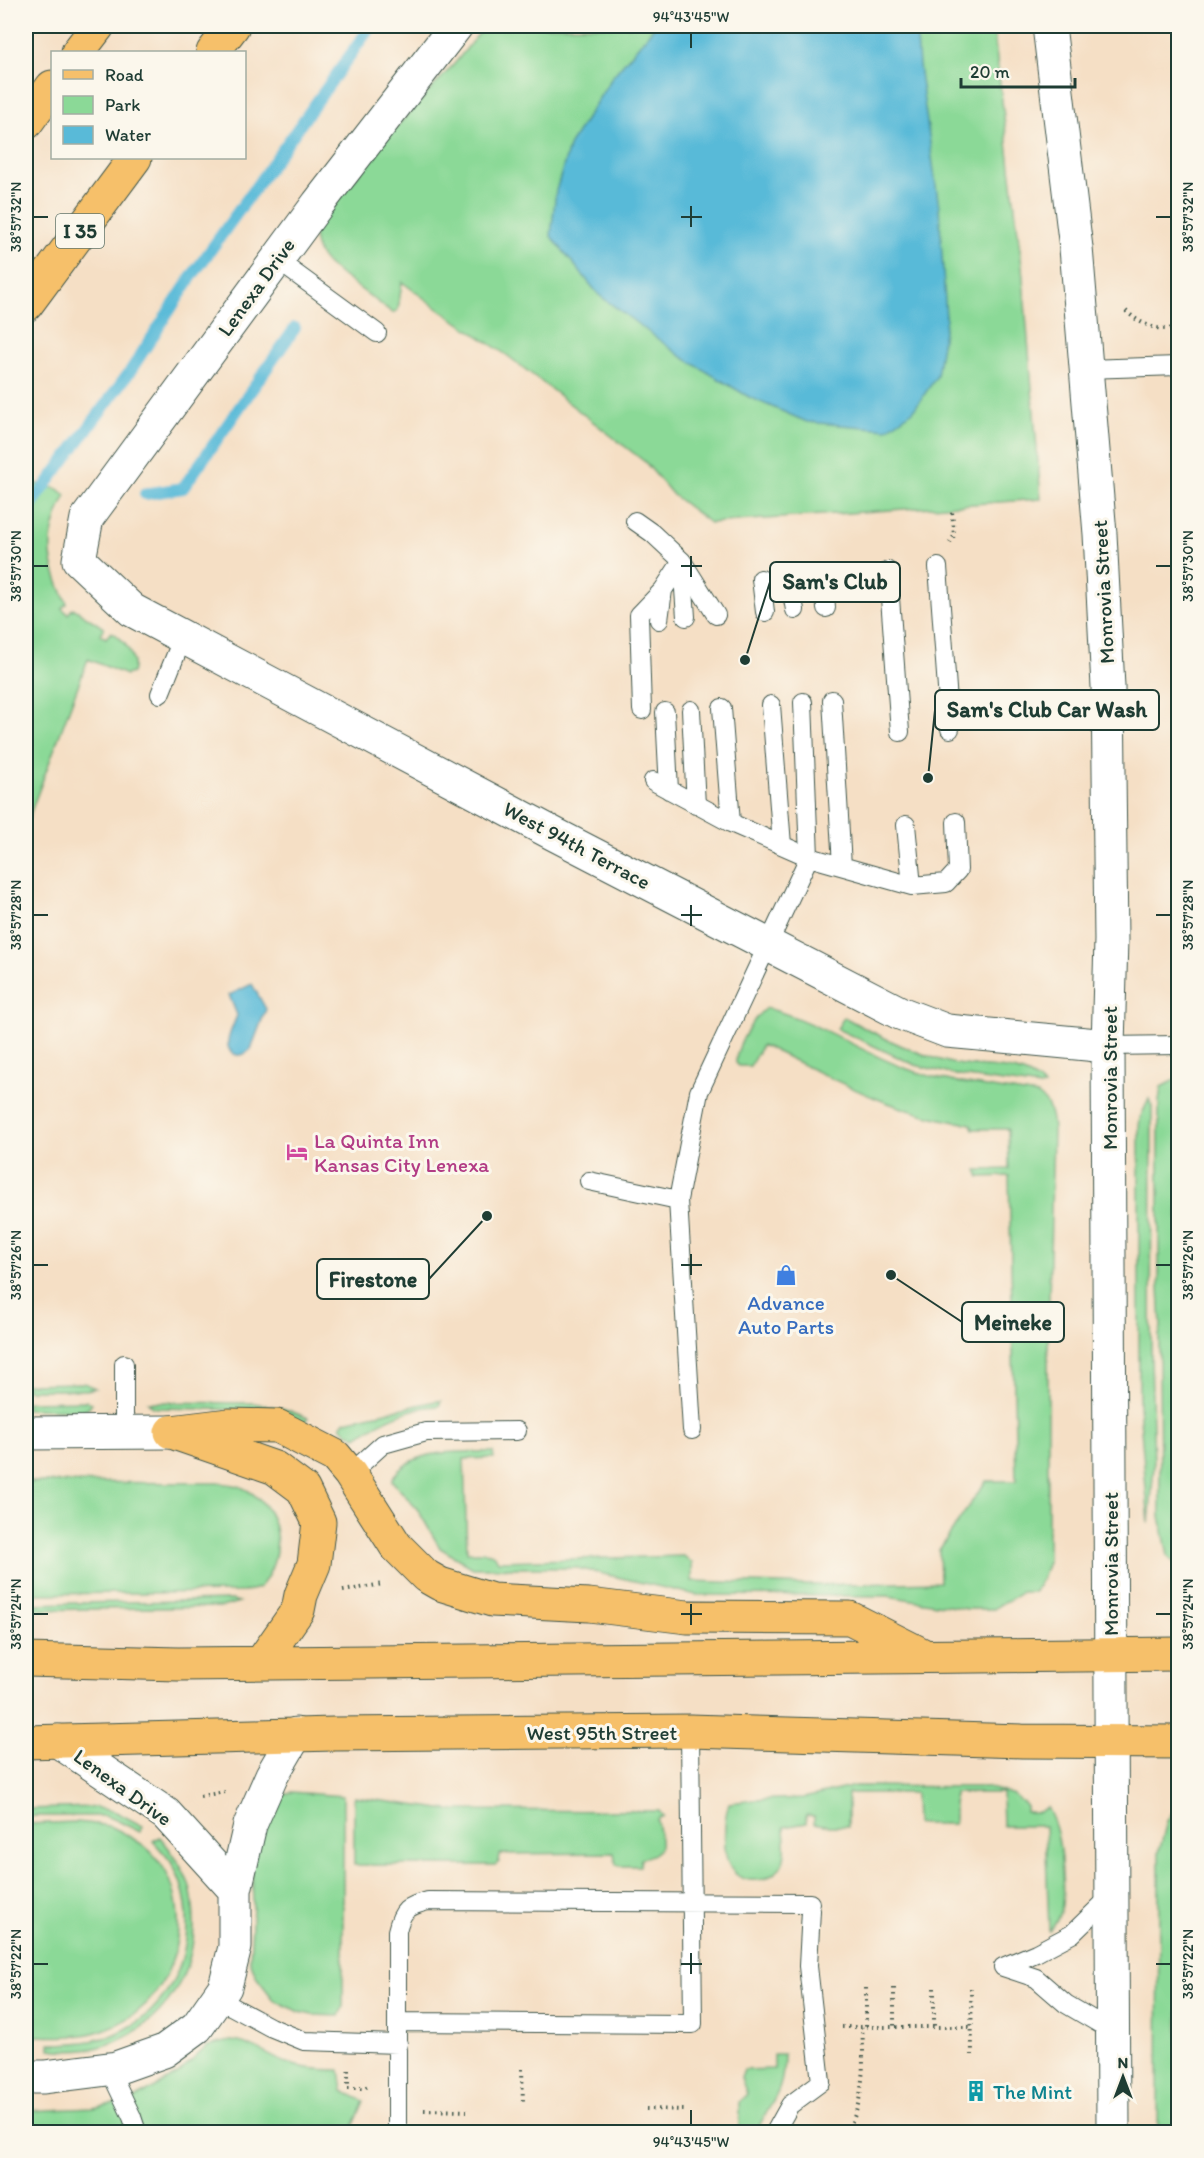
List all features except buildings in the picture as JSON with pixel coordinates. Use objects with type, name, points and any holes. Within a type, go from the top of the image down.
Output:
[{"type":"main road","points":[[79,51],[98,26]]},
{"type":"main road","points":[[214,51],[233,26]]},
{"type":"main road","points":[[26,123],[51,88]]},
{"type":"main road","name":"I 35","points":[[26,305],[134,159]]},
{"type":"main road","points":[[171,1432],[229,1425],[277,1426],[334,1456],[350,1474],[396,1546],[426,1576],[440,1584],[492,1600],[590,1605],[687,1617],[850,1618],[925,1656]]},
{"type":"main road","points":[[171,1432],[275,1468],[303,1489],[319,1522],[314,1564],[301,1595],[298,1610],[261,1663]]},
{"type":"main road","points":[[26,1660],[178,1664],[1179,1654]]},
{"type":"main road","name":"West 95th Street","points":[[26,1742],[296,1734],[690,1731],[1022,1741],[1179,1742]]},
{"type":"street","name":"Lenexa Drive","points":[[79,560],[87,518],[277,260],[456,26]]},
{"type":"street","name":"Monrovia Street","points":[[1049,26],[1076,248],[1100,534],[1108,687],[1113,2133]]},
{"type":"street","name":"West 94th Terrace","points":[[79,560],[132,610],[900,1013],[947,1031],[1108,1046]]},
{"type":"street","points":[[26,1433],[171,1432]]},
{"type":"street","points":[[26,2077],[109,2069],[164,2051],[197,2027],[225,1987],[235,1947],[235,1890],[250,1825],[272,1775],[296,1734]]},
{"type":"street","name":"Lenexa Drive","points":[[58,1741],[166,1814],[235,1890]]},
{"type":"lane","points":[[277,260],[377,333]]},
{"type":"lane","points":[[1086,369],[1179,366]]},
{"type":"lane","points":[[635,521],[652,533],[682,561],[716,615]]},
{"type":"lane","points":[[642,710],[639,615],[663,590],[682,561]]},
{"type":"lane","points":[[682,561],[686,617]]},
{"type":"lane","points":[[938,567],[950,729]]},
{"type":"lane","points":[[888,571],[900,732]]},
{"type":"lane","points":[[824,575],[826,608]]},
{"type":"lane","points":[[789,577],[795,610]]},
{"type":"lane","points":[[761,579],[765,612]]},
{"type":"lane","points":[[659,620],[663,590]]},
{"type":"lane","points":[[160,694],[183,637]]},
{"type":"lane","points":[[832,700],[842,866]]},
{"type":"lane","points":[[692,1430],[678,1200],[699,1092],[770,946],[809,858],[803,702]]},
{"type":"lane","points":[[771,705],[782,845]]},
{"type":"lane","points":[[722,708],[731,823]]},
{"type":"lane","points":[[691,710],[696,805]]},
{"type":"lane","points":[[665,712],[669,790]]},
{"type":"lane","points":[[653,781],[731,823],[809,858],[912,886],[946,883],[958,870],[956,822]]},
{"type":"lane","points":[[906,825],[912,886]]},
{"type":"lane","points":[[1108,1046],[1179,1045]]},
{"type":"lane","points":[[589,1181],[678,1200]]},
{"type":"lane","points":[[124,1364],[124,1432]]},
{"type":"lane","points":[[350,1474],[383,1444],[426,1432],[517,1431]]},
{"type":"lane","points":[[398,2022],[693,2024],[690,1731]]},
{"type":"lane","points":[[1112,1895],[1072,1934],[1004,1967],[1036,1978],[1066,2004],[1112,2031]]},
{"type":"lane","points":[[397,2133],[397,1931],[400,1917],[413,1905],[428,1901],[691,1901],[811,1907],[808,1966],[821,2082],[790,2105],[775,2133]]},
{"type":"lane","points":[[218,1999],[270,2027],[304,2041],[398,2044]]},
{"type":"lane","points":[[109,2069],[132,2117],[137,2133]]},
{"type":"path","points":[[1126,312],[1139,323],[1158,328],[1179,327]]},
{"type":"path","points":[[946,549],[954,536],[952,512]]},
{"type":"path","points":[[342,1591],[390,1583]]},
{"type":"path","points":[[189,1798],[232,1790]]},
{"type":"path","points":[[845,2133],[854,2118],[860,2087],[866,1988]]},
{"type":"path","points":[[894,1988],[894,2027]]},
{"type":"path","points":[[934,1988],[934,2027]]},
{"type":"path","points":[[971,1988],[972,2055]]},
{"type":"path","points":[[836,2027],[972,2027]]},
{"type":"path","points":[[348,2069],[348,2088],[364,2088],[372,2084]]},
{"type":"path","points":[[522,2069],[523,2103]]},
{"type":"path","points":[[646,2109],[687,2110]]},
{"type":"path","points":[[423,2110],[467,2111]]},
{"type":"green space","points":[[485,26],[993,26],[1022,266],[1041,499],[710,523],[673,495],[645,462],[508,356],[402,282],[398,310],[393,313],[329,266],[318,251],[314,232],[386,138],[455,63]]},
{"type":"green space","points":[[26,481],[58,489],[66,495],[54,524],[51,549],[55,574],[67,603],[62,608],[68,614],[73,608],[104,628],[100,635],[106,638],[111,632],[116,635],[128,649],[133,667],[132,673],[126,675],[88,659],[26,825]]},
{"type":"green space","points":[[766,1008],[818,1027],[885,1060],[918,1073],[1038,1095],[1050,1110],[1053,1130],[1048,1342],[1048,1562],[1034,1592],[1022,1592],[994,1609],[967,1609],[888,1596],[696,1595],[577,1568],[473,1568],[440,1548],[418,1510],[392,1481],[392,1478],[402,1468],[425,1456],[452,1452],[493,1452],[494,1458],[464,1459],[467,1552],[493,1554],[498,1561],[684,1556],[692,1563],[692,1581],[808,1585],[940,1582],[939,1550],[986,1481],[1016,1481],[1009,1176],[980,1177],[977,1170],[1009,1169],[1008,1129],[973,1129],[971,1124],[943,1119],[889,1103],[838,1082],[762,1045],[750,1066],[739,1066],[736,1063],[742,1041],[756,1018]]},
{"type":"green space","points":[[844,1017],[923,1054],[951,1063],[1024,1073],[1044,1086],[960,1076],[915,1065],[837,1029]]},
{"type":"green space","points":[[1178,1078],[1178,1567],[1168,1556],[1160,1516],[1159,1101],[1161,1087]]},
{"type":"green space","points":[[1149,1099],[1152,1107],[1151,1359],[1154,1466],[1149,1524],[1139,1406],[1139,1127],[1140,1118]]},
{"type":"green space","points":[[84,1383],[95,1388],[26,1390],[26,1384]]},
{"type":"green space","points":[[86,1401],[92,1403],[89,1408],[82,1410],[26,1409],[26,1402]]},
{"type":"green space","points":[[441,1401],[439,1406],[417,1409],[396,1416],[356,1437],[341,1426],[345,1421]]},
{"type":"green space","points":[[148,1402],[254,1403],[285,1409],[308,1418],[306,1422],[297,1422],[259,1410],[158,1408]]},
{"type":"green space","points":[[26,1482],[218,1483],[238,1486],[255,1495],[265,1506],[272,1519],[276,1533],[274,1562],[259,1588],[243,1592],[26,1594]]},
{"type":"green space","points":[[232,1600],[239,1602],[222,1607],[26,1610],[26,1604]]},
{"type":"green space","points":[[855,1786],[986,1787],[1014,1795],[1026,1805],[1026,1812],[1039,1812],[1047,1807],[1057,1833],[1062,1880],[1062,1905],[1054,1925],[1049,1931],[1045,1826],[1003,1826],[1002,1793],[954,1793],[954,1824],[916,1824],[915,1793],[848,1793],[848,1826],[814,1823],[814,1816],[806,1815],[806,1823],[784,1827],[785,1855],[775,1873],[759,1880],[751,1880],[736,1874],[730,1867],[727,1861],[725,1835],[729,1803],[804,1798]]},
{"type":"green space","points":[[291,1792],[343,1796],[343,2006],[339,2016],[299,2012],[274,2000],[257,1978],[250,1961],[253,1907],[252,1865],[269,1809],[283,1795]]},
{"type":"green space","points":[[354,1797],[448,1810],[659,1811],[663,1816],[657,1819],[660,1844],[656,1853],[641,1858],[640,1866],[616,1865],[614,1853],[500,1854],[499,1862],[495,1865],[354,1865]]},
{"type":"green space","points":[[1178,1804],[1178,2132],[1158,2132],[1159,1852],[1167,1821]]},
{"type":"green space","points":[[94,1807],[116,1812],[143,1826],[140,1832],[104,1816],[26,1816],[26,1809]]},
{"type":"green space","points":[[76,1822],[112,1827],[152,1853],[166,1871],[174,1893],[178,1916],[177,1941],[171,1964],[160,1986],[146,2004],[120,2023],[84,2035],[26,2036],[26,1824]]},
{"type":"green space","points":[[160,1837],[173,1853],[183,1871],[192,1899],[194,1925],[191,1953],[182,1978],[168,2001],[150,2020],[129,2036],[104,2046],[78,2051],[50,2049],[50,2044],[93,2041],[113,2035],[133,2025],[151,2011],[166,1993],[177,1973],[184,1951],[187,1928],[186,1905],[181,1883],[171,1862],[153,1841]]},
{"type":"green space","points":[[231,2041],[245,2044],[297,2066],[340,2070],[343,2091],[364,2101],[351,2132],[26,2132],[26,2111],[93,2108],[135,2099],[178,2074],[207,2046]]},
{"type":"green space","points":[[774,2054],[784,2054],[782,2079],[776,2096],[756,2132],[739,2132],[739,2102],[747,2094],[741,2078],[744,2070],[774,2069]]},
{"type":"water","points":[[655,26],[916,26],[919,65],[939,207],[946,318],[937,376],[913,411],[887,429],[807,422],[749,397],[682,357],[599,295],[551,236],[556,191],[570,144],[613,76]]},
{"type":"water","points":[[252,984],[266,1009],[251,1049],[245,1054],[237,1055],[231,1052],[228,1043],[237,1015],[229,995]]},
{"type":"waterway","points":[[26,512],[129,373],[192,276],[371,26]]},
{"type":"waterway","points":[[145,494],[183,488],[295,328]]},
{"type":"place","name":"Sam's Club","points":[[745,660]]},
{"type":"place","name":"Sam's Club Car Wash","points":[[928,778]]},
{"type":"place","name":"La Quinta Inn Kansas City Lenexa","points":[[297,1152]]},
{"type":"place","name":"Firestone","points":[[487,1216]]},
{"type":"place","name":"Advance Auto Parts","points":[[786,1275]]},
{"type":"place","name":"Meineke","points":[[891,1275]]},
{"type":"place","name":"The Mint","points":[[976,2091]]}]
